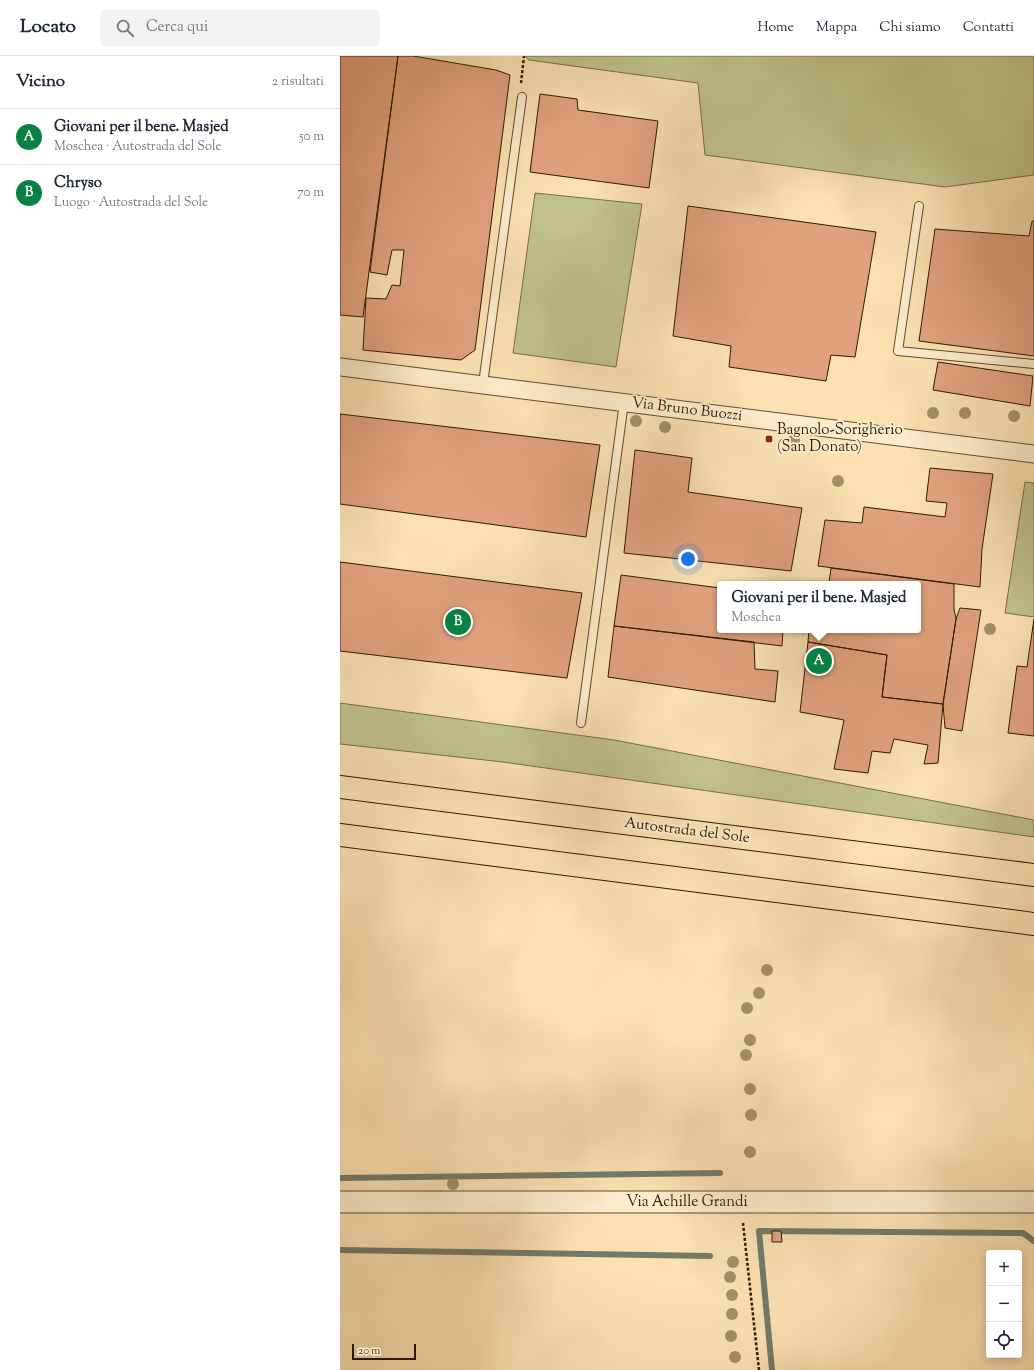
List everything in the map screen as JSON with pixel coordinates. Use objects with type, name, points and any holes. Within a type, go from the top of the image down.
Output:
[{"type":"highway","name":"Autostrada del Sole","points":[[340,786],[1034,875]]},
{"type":"highway","points":[[340,835],[1034,924]]},
{"type":"street","name":"Via Bruno Buozzi","points":[[340,367],[1034,454]]},
{"type":"street","name":"Via Achille Grandi","points":[[340,1202],[1034,1202]]},
{"type":"lane","points":[[483,384],[522,97]]},
{"type":"lane","points":[[919,206],[898,351],[1034,364]]},
{"type":"lane","points":[[582,723],[624,402]]},
{"type":"path","points":[[522,97],[521,82],[524,56]]},
{"type":"path","points":[[743,1223],[759,1370]]},
{"type":"green space","points":[[525,56],[1034,56],[1034,175],[945,187],[705,155],[698,83],[529,60]]},
{"type":"green space","points":[[535,193],[642,204],[616,367],[513,353]]},
{"type":"green space","points":[[1025,482],[1034,483],[1034,617],[1005,613]]},
{"type":"green space","points":[[340,703],[614,740],[1034,820],[1034,837],[503,762],[340,744]]},
{"type":"building","points":[[340,56],[398,56],[363,317],[340,315]]},
{"type":"building","points":[[398,56],[413,56],[496,70],[510,75],[475,350],[461,360],[363,350],[366,298],[386,299],[392,285],[400,286],[404,250],[392,250],[387,275],[370,272]]},
{"type":"building","points":[[540,94],[577,99],[578,110],[658,121],[649,188],[530,172]]},
{"type":"building","points":[[688,206],[876,232],[855,357],[831,355],[826,381],[729,367],[731,346],[673,336]]},
{"type":"building","points":[[1032,221],[1034,221],[1034,356],[919,341],[935,229],[1029,236]]},
{"type":"building","points":[[938,362],[1033,376],[1030,406],[933,390]]},
{"type":"building","points":[[340,414],[600,445],[586,537],[340,504]]},
{"type":"building","points":[[635,450],[692,458],[688,492],[802,508],[791,571],[624,553]]},
{"type":"building","points":[[930,468],[993,474],[982,549],[980,587],[818,566],[825,520],[862,523],[864,507],[945,517],[947,503],[926,501]]},
{"type":"building","points":[[340,562],[582,593],[567,678],[340,651]]},
{"type":"building","points":[[831,568],[954,584],[954,609],[956,619],[943,704],[882,697],[887,655],[808,642],[809,633],[921,633],[921,581],[829,581]]},
{"type":"building","points":[[621,575],[717,588],[717,633],[783,633],[782,646],[614,626]]},
{"type":"building","points":[[960,608],[981,610],[962,731],[945,728],[943,704],[956,619]]},
{"type":"building","points":[[1034,619],[1034,736],[1008,733],[1017,666],[1027,667]]},
{"type":"building","points":[[614,626],[754,642],[755,669],[778,671],[775,702],[608,677]]},
{"type":"building","points":[[808,642],[887,655],[882,697],[943,704],[938,763],[924,764],[928,745],[894,739],[890,753],[872,751],[868,773],[834,769],[844,720],[800,712]]},
{"type":"building","points":[[772,1231],[781,1231],[782,1242],[772,1242]]},
{"type":"waterway","points":[[340,1178],[720,1173]]},
{"type":"waterway","points":[[772,1370],[759,1231],[1023,1233],[1034,1241]]},
{"type":"waterway","points":[[340,1250],[710,1256]]},
{"type":"place","name":"Bagnolo-Sorigherio (San Donato)","points":[[769,439]]},
{"type":"place","name":"Chryso","points":[[458,622]]},
{"type":"place","name":"Giovani per il bene. Masjed","points":[[819,661]]}]
